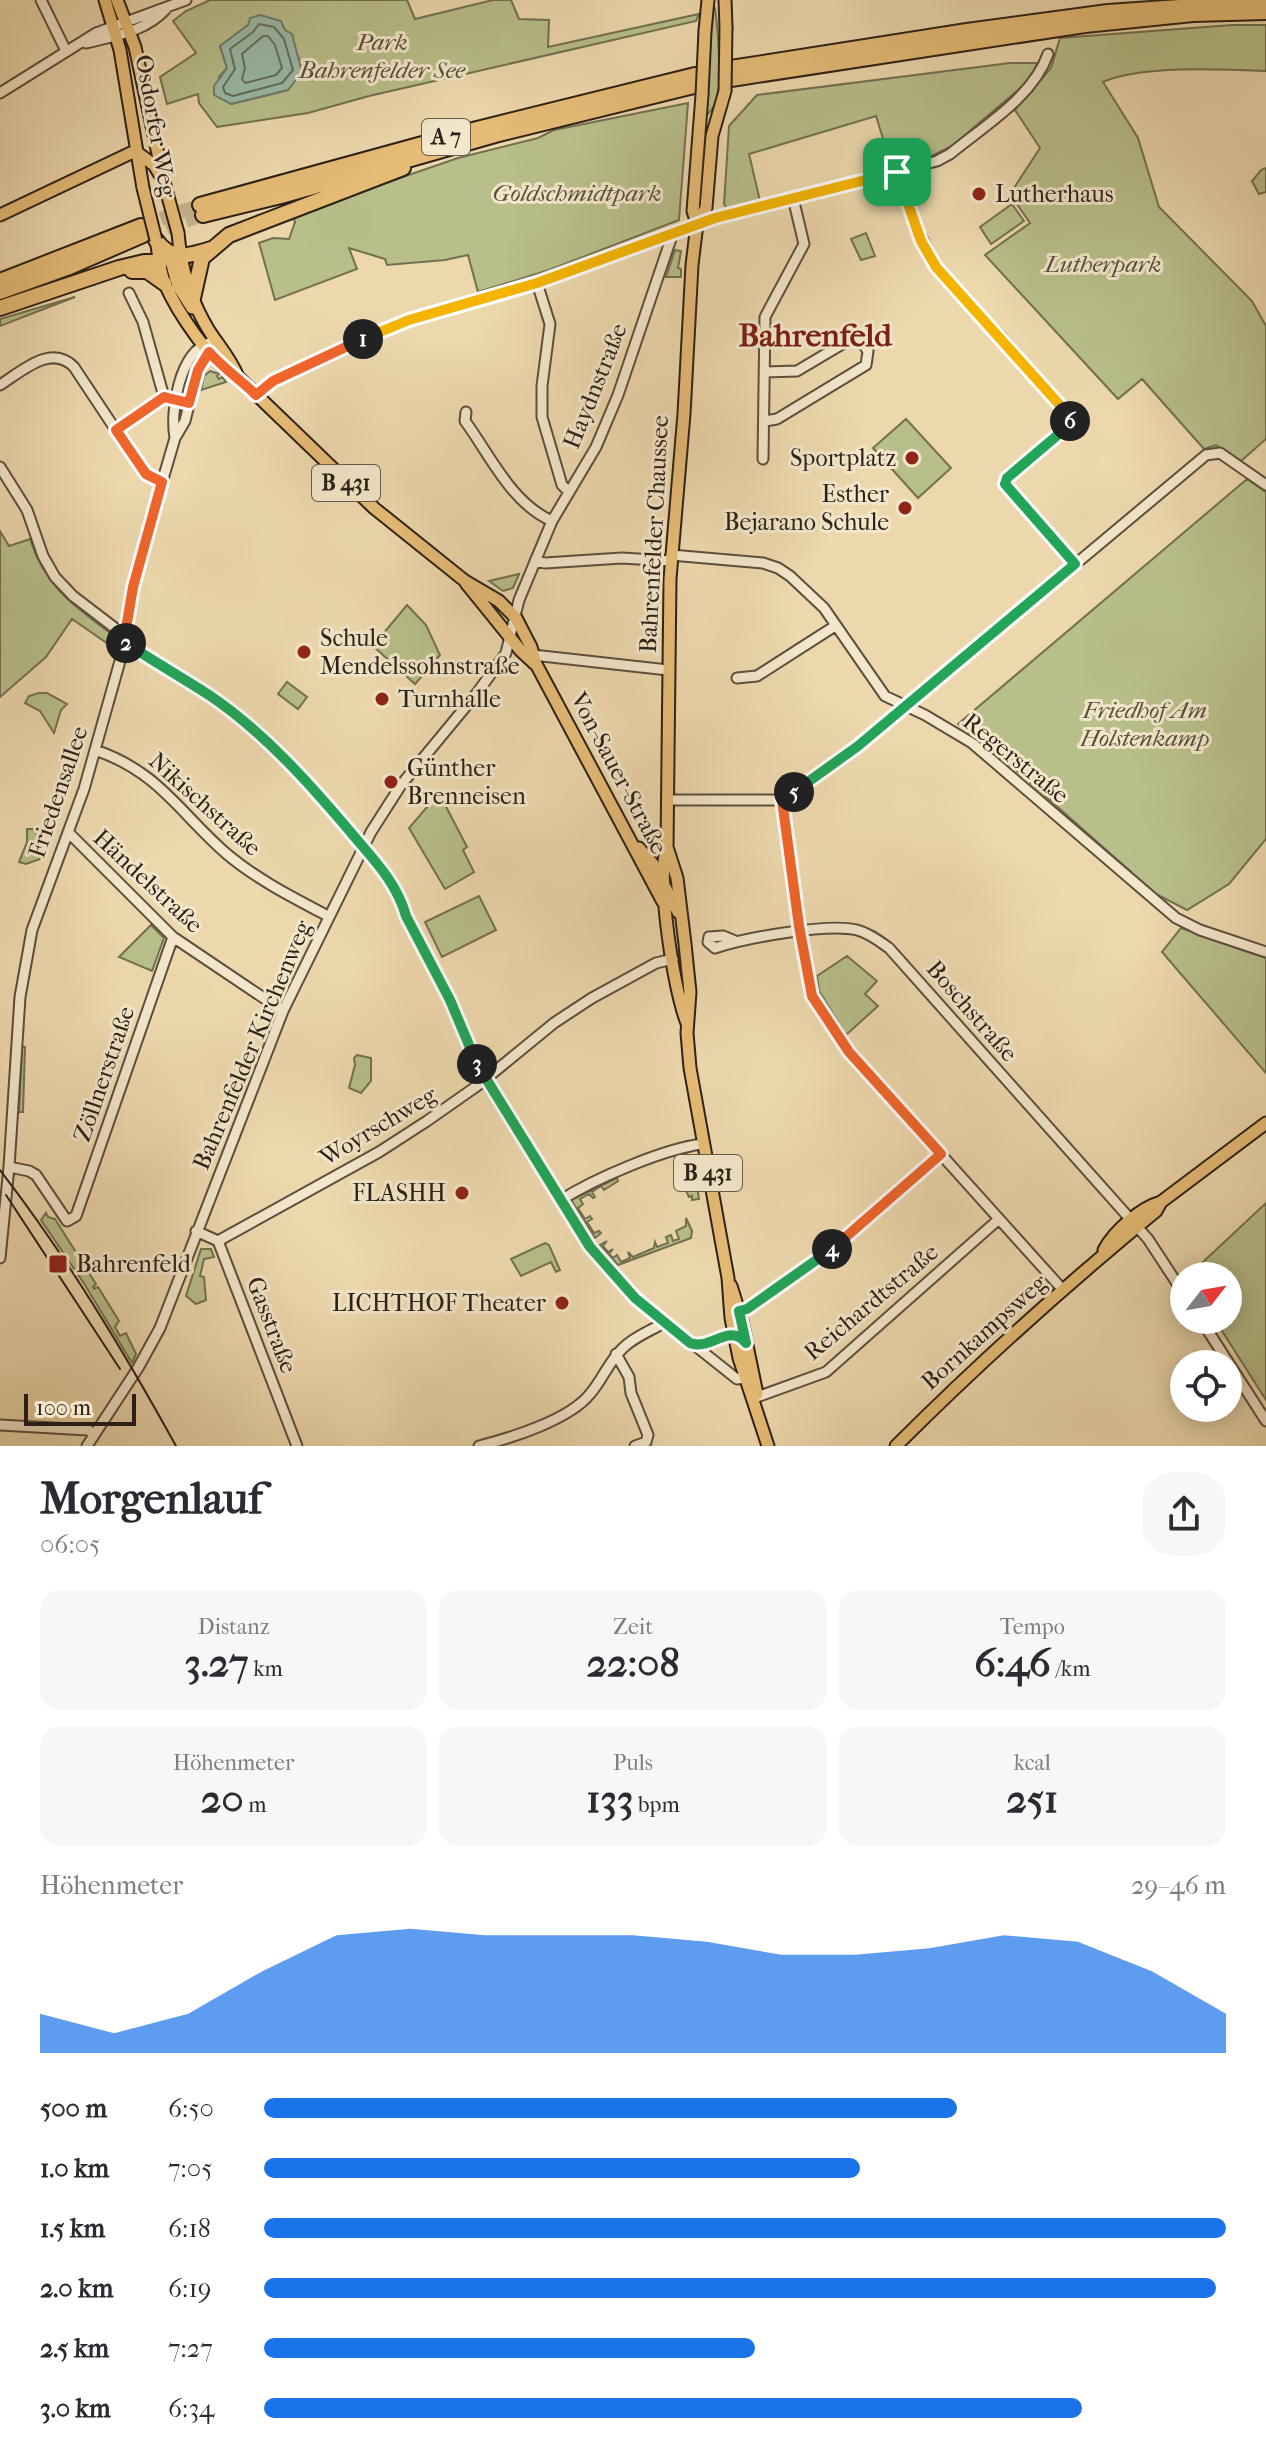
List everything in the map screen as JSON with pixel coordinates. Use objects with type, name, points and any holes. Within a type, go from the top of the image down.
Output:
[{"type":"highway","points":[[729,79],[1092,13],[1266,1]]},
{"type":"highway","points":[[729,79],[1085,25],[1193,14],[1266,12]]},
{"type":"highway","name":"A 7","points":[[697,86],[432,153],[281,196],[201,210],[477,129],[697,86]]},
{"type":"highway","points":[[193,298],[200,263],[212,249],[245,227],[394,173],[432,153]]},
{"type":"highway","points":[[147,234],[170,257]]},
{"type":"highway","points":[[0,281],[147,234]]},
{"type":"highway","points":[[0,292],[147,234]]},
{"type":"highway","points":[[0,308],[144,262],[212,249]]},
{"type":"highway","points":[[108,273],[147,271],[164,283]]},
{"type":"main road","name":"Osdorfer Weg","points":[[105,0],[115,30],[143,188],[147,234]]},
{"type":"main road","name":"Osdorfer Weg","points":[[117,0],[128,27],[178,233],[170,257]]},
{"type":"main road","name":"Bahrenfelder Chaussee","points":[[697,224],[706,208],[712,136],[729,79],[725,0]]},
{"type":"main road","name":"Bahrenfelder Chaussee","points":[[687,1023],[680,1003],[663,902],[667,847],[671,558],[697,224],[693,211],[697,86],[708,2]]},
{"type":"main road","points":[[0,215],[135,151],[154,165],[164,182]]},
{"type":"main road","name":"B 431","points":[[170,257],[164,283],[206,348]]},
{"type":"main road","name":"B 431","points":[[170,257],[215,340]]},
{"type":"main road","name":"B 431","points":[[170,257],[178,286],[202,318]]},
{"type":"main road","name":"Von-Sauer-Straße","points":[[215,340],[238,377]]},
{"type":"main road","name":"Von-Sauer-Straße","points":[[206,348],[227,372],[238,377],[374,508],[465,581],[521,651],[533,656]]},
{"type":"main road","name":"Von-Sauer-Straße","points":[[465,581],[485,590],[516,618],[663,902]]},
{"type":"main road","points":[[490,610],[516,618]]},
{"type":"main road","points":[[511,637],[533,656]]},
{"type":"main road","name":"Bahrenfelder Chaussee","points":[[628,836],[653,864],[682,920]]},
{"type":"main road","name":"Bahrenfelder Chaussee","points":[[667,847],[675,867],[690,992],[687,1023],[690,1068],[728,1278],[734,1334],[768,1446]]},
{"type":"main road","name":"Bornkampsweg","points":[[897,1445],[938,1403],[1134,1224],[1156,1211],[1161,1202],[1266,1123]]},
{"type":"main road","name":"Bahrenfelder Chaussee","points":[[728,1278],[752,1366],[759,1412]]},
{"type":"street","points":[[41,0],[66,51]]},
{"type":"street","points":[[0,93],[66,51],[115,30],[158,17],[166,9],[186,0]]},
{"type":"street","points":[[256,395],[273,381],[404,322],[537,283],[697,224],[937,161],[950,154],[1032,83],[1048,54]]},
{"type":"street","points":[[897,172],[921,241],[936,267],[1012,349],[1069,417],[1066,428],[1007,478],[1005,484],[1075,564]]},
{"type":"street","points":[[763,459],[765,317],[804,244],[793,198]]},
{"type":"street","name":"Haydnstraße","points":[[516,618],[519,600],[552,521],[596,447],[618,395],[673,233]]},
{"type":"street","points":[[537,283],[550,324],[542,386],[542,417],[562,485],[568,491]]},
{"type":"street","points":[[129,293],[143,322],[164,397]]},
{"type":"street","points":[[765,372],[797,371],[851,339],[860,340],[868,351],[866,365],[786,414],[765,421]]},
{"type":"street","points":[[206,348],[215,340]]},
{"type":"street","name":"Friedensallee","points":[[175,438],[172,424],[175,399],[193,356],[206,348]]},
{"type":"street","name":"Friedensallee","points":[[0,1258],[24,969],[38,910],[95,750],[124,638],[133,587],[175,438],[185,421],[206,348]]},
{"type":"street","points":[[0,385],[43,359],[60,357],[74,367],[146,474],[162,482]]},
{"type":"street","points":[[116,430],[164,397],[189,403]]},
{"type":"street","points":[[466,412],[465,421],[505,480],[538,515],[552,521]]},
{"type":"street","points":[[667,800],[782,800],[858,746],[1206,455],[1220,453],[1265,484]]},
{"type":"street","points":[[0,467],[27,510],[43,556],[55,577],[124,638],[244,723],[308,782],[384,873],[402,902],[406,916],[450,1000],[485,1080],[590,1247],[610,1271],[635,1298],[733,1377],[746,1378],[752,1366]]},
{"type":"street","name":"Regerstraße","points":[[535,561],[671,558],[773,565],[815,598],[880,691],[972,743],[1176,918],[1200,930],[1266,952]]},
{"type":"street","points":[[511,637],[516,618]]},
{"type":"street","points":[[737,678],[757,676],[835,626]]},
{"type":"street","name":"Bahrenfelder Kirchenweg","points":[[87,1446],[124,1391],[160,1328],[283,1011],[363,847],[401,785],[487,680],[506,653],[511,637]]},
{"type":"street","points":[[533,656],[668,670]]},
{"type":"street","name":"Nikischstraße","points":[[95,750],[122,760],[146,775],[236,861],[328,916]]},
{"type":"street","points":[[782,800],[812,996],[849,1052],[1063,1290]]},
{"type":"street","name":"Händelstraße","points":[[68,832],[173,937],[283,1011]]},
{"type":"street","name":"Boschstraße","points":[[735,941],[843,928],[872,936],[889,948],[1148,1239],[1170,1273]]},
{"type":"street","name":"Zöllnerstraße","points":[[9,1167],[36,1175],[67,1221],[76,1216],[173,937]]},
{"type":"street","name":"Woyrschweg","points":[[218,1241],[379,1152],[485,1080],[579,1006],[656,963],[673,959]]},
{"type":"street","points":[[561,1200],[587,1185],[670,1151],[702,1144]]},
{"type":"street","points":[[739,1311],[747,1309],[824,1255],[941,1154]]},
{"type":"street","name":"Reichardtstraße","points":[[757,1397],[826,1372],[999,1219]]},
{"type":"street","points":[[196,1231],[218,1241]]},
{"type":"street","name":"Gasstraße","points":[[218,1241],[297,1446]]},
{"type":"street","points":[[479,1446],[501,1443],[580,1404],[594,1390],[616,1354],[630,1341],[665,1322]]},
{"type":"street","points":[[690,1343],[701,1345],[734,1334],[741,1336],[746,1343]]},
{"type":"street","points":[[1210,1334],[1266,1421]]},
{"type":"street","points":[[616,1354],[629,1377],[631,1393],[648,1435],[646,1442],[635,1446]]},
{"type":"street","points":[[0,1425],[88,1430],[95,1434]]},
{"type":"green space","name":"Park Bahrenfelder See","points":[[210,0],[407,0],[415,19],[493,0],[511,0],[519,19],[549,20],[548,47],[699,14],[696,21],[369,96],[308,113],[217,127],[199,103],[198,94],[167,104],[160,77],[196,53],[173,21]],"holes":[[[248,25],[292,34],[300,61],[288,90],[231,104],[219,77],[227,68],[220,46]]]},
{"type":"green space","points":[[712,8],[715,8],[717,29],[719,83],[716,103],[705,118]]},
{"type":"green space","name":"Lutherpark","points":[[1266,25],[1266,71],[1159,71],[1103,82],[1138,138],[1159,207],[1252,301],[1266,326],[1266,439],[1241,461],[1216,445],[1204,449],[1142,379],[1118,399],[985,255],[1030,223],[1010,194],[1040,148],[1015,110],[1051,68],[1060,38]]},
{"type":"green space","points":[[1010,63],[1037,63],[1024,85],[952,146],[925,159],[892,168],[876,116],[749,154],[760,201],[727,209],[724,204],[729,126],[757,95]]},
{"type":"green space","name":"Goldschmidtpark","points":[[688,103],[679,220],[549,270],[478,292],[468,255],[387,265],[385,259],[349,248],[357,269],[275,300],[259,243],[273,238],[289,239],[295,222],[292,215],[458,158],[538,138],[554,130]]},
{"type":"green space","points":[[1266,168],[1266,192],[1259,194],[1252,181]]},
{"type":"green space","points":[[1012,204],[1024,221],[991,244],[980,227]]},
{"type":"green space","points":[[866,233],[875,256],[861,260],[851,239]]},
{"type":"green space","points":[[675,250],[681,251],[678,268],[681,269],[681,277],[666,277]]},
{"type":"green space","points":[[75,297],[0,326],[0,319]]},
{"type":"green space","points":[[210,371],[219,374],[219,379],[222,377],[226,382],[201,390],[204,376]]},
{"type":"green space","name":"Sportplatz","points":[[906,419],[951,468],[918,498],[873,448]]},
{"type":"green space","name":"Friedhof Am Holstenkamp","points":[[1247,479],[1266,492],[1266,839],[1229,884],[1187,910],[1156,894],[1009,764],[958,724]]},
{"type":"green space","points":[[0,531],[9,546],[30,539],[43,569],[61,593],[114,639],[111,652],[108,644],[72,619],[46,657],[0,697]]},
{"type":"green space","points":[[519,574],[513,588],[503,591],[489,581]]},
{"type":"green space","points":[[407,605],[426,625],[440,655],[415,684],[373,646]]},
{"type":"green space","points":[[287,682],[307,697],[298,709],[278,694]]},
{"type":"green space","points":[[47,693],[67,704],[61,710],[54,733],[40,711],[25,703],[29,696]]},
{"type":"green space","points":[[439,793],[467,847],[463,850],[474,872],[445,889],[409,828]]},
{"type":"green space","points":[[27,829],[33,829],[40,839],[41,850],[40,859],[26,864],[19,862],[27,842]]},
{"type":"green space","points":[[479,896],[496,930],[442,957],[425,922]]},
{"type":"green space","points":[[151,925],[164,938],[152,971],[119,957]]},
{"type":"green space","points":[[1181,928],[1266,958],[1266,1073],[1162,952]]},
{"type":"green space","points":[[847,956],[877,981],[865,994],[878,1006],[846,1035],[819,991],[817,976]]},
{"type":"green space","points":[[22,1047],[25,1047],[23,1112],[19,1112]]},
{"type":"green space","points":[[357,1055],[371,1058],[371,1081],[361,1093],[349,1088]]},
{"type":"green space","points":[[686,1153],[693,1159],[699,1199],[692,1200],[686,1191],[694,1187]]},
{"type":"green space","points":[[617,1178],[618,1181],[604,1190],[601,1186],[592,1192],[595,1197],[589,1194],[580,1199],[583,1204],[578,1208],[585,1219],[590,1216],[592,1219],[587,1222],[594,1233],[601,1233],[595,1238],[571,1200]]},
{"type":"green space","points":[[1266,1203],[1266,1400],[1242,1362],[1242,1350],[1234,1350],[1224,1334],[1242,1334],[1242,1262],[1203,1262]]},
{"type":"green space","points":[[46,1213],[55,1219],[96,1284],[94,1289],[98,1287],[119,1321],[115,1327],[120,1336],[126,1333],[136,1354],[132,1363],[41,1220]]},
{"type":"green space","points":[[686,1218],[692,1231],[691,1238],[618,1265],[600,1245],[607,1241],[603,1246],[608,1252],[613,1249],[609,1254],[613,1258],[617,1255],[621,1262],[630,1258],[628,1252],[633,1257],[654,1248],[655,1242],[657,1247],[668,1243],[666,1237],[671,1235],[673,1241],[679,1239],[676,1231],[686,1226]]},
{"type":"green space","points":[[545,1243],[549,1245],[560,1270],[556,1272],[551,1262],[521,1276],[511,1259]]},
{"type":"green space","points":[[201,1249],[211,1249],[214,1257],[204,1259],[200,1276],[204,1277],[206,1300],[196,1304],[186,1296]]},
{"type":"water","points":[[260,15],[281,21],[285,30],[292,34],[302,72],[288,90],[231,104],[214,95],[214,86],[227,68],[220,46],[248,25],[250,18]]},
{"type":"tunnel","points":[[695,75],[731,68]]},
{"type":"tunnel","points":[[694,86],[731,79]]},
{"type":"tunnel","points":[[141,226],[200,205]]},
{"type":"tunnel","points":[[166,227],[203,215]]},
{"type":"tram line","points":[[0,1170],[93,1305],[176,1446]]},
{"type":"tram line","points":[[6,1195],[120,1369]]},
{"type":"place","name":"Lutherhaus","points":[[979,194]]},
{"type":"place","name":"Sportplatz","points":[[912,458]]},
{"type":"place","name":"Esther Bejarano Schule","points":[[905,508]]},
{"type":"place","name":"Schule Mendelssohnstraße","points":[[304,652]]},
{"type":"place","name":"Turnhalle","points":[[382,699]]},
{"type":"place","name":"Günther Brenneisen","points":[[391,782]]},
{"type":"place","name":"FLASHH","points":[[462,1193]]},
{"type":"place","name":"Bahrenfeld","points":[[58,1264]]},
{"type":"place","name":"LICHTHOF Theater","points":[[562,1303]]},
{"type":"district","name":"Bahrenfeld","points":[[815,335]]},
{"type":"route","points":[[897,172],[921,241],[936,267],[1069,417],[1069,425],[1007,478],[1005,484],[1075,564],[858,746],[782,800],[812,996],[849,1052],[941,1154],[815,1262],[747,1309],[739,1311],[746,1343],[741,1336],[734,1334],[696,1345],[635,1298],[590,1247],[485,1080],[402,902],[377,862],[308,782],[244,723],[210,696],[124,641],[133,587],[162,482],[146,474],[116,430],[164,397],[189,403],[198,370],[209,352],[227,372],[238,377],[256,395],[273,381],[404,322],[537,283],[715,218],[897,172]]}]
